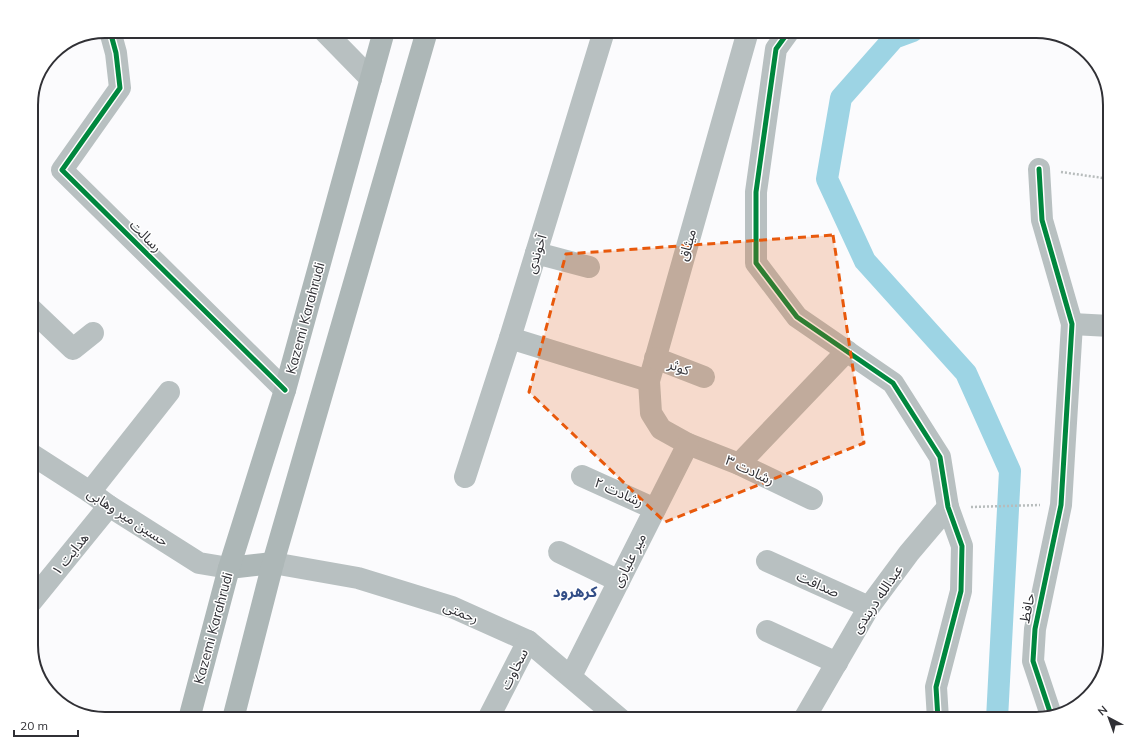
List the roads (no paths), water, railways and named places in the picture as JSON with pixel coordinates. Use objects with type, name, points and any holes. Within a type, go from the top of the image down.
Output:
[{"type":"main road","name":"Kazemi Karahrudi","points":[[191,712],[229,568],[285,390],[382,38]]},
{"type":"main road","points":[[235,712],[273,563],[425,38]]},
{"type":"main road","points":[[229,568],[273,563]]},
{"type":"street","name":"رسالت","points":[[112,38],[116,53],[120,88],[62,170],[285,390]]},
{"type":"street","points":[[331,38],[371,79]]},
{"type":"street","name":"آخوندی","points":[[465,477],[510,338],[602,38]]},
{"type":"street","name":"میثاق","points":[[688,444],[661,429],[652,413],[649,381],[746,38]]},
{"type":"street","points":[[761,38],[776,49]]},
{"type":"street","points":[[784,38],[776,49],[756,192],[756,263],[797,317],[893,383],[940,457],[948,507],[962,546],[961,591],[936,687],[938,712]]},
{"type":"street","name":"حافظ","points":[[1039,169],[1042,220],[1072,324],[1060,505],[1035,629],[1034,661],[1049,711]]},
{"type":"street","points":[[536,253],[589,267]]},
{"type":"street","points":[[38,316],[73,349],[93,333]]},
{"type":"street","points":[[1072,324],[1103,326]]},
{"type":"street","points":[[510,338],[649,381]]},
{"type":"street","points":[[739,464],[847,351]]},
{"type":"street","name":"کوثر","points":[[655,358],[704,377]]},
{"type":"street","points":[[90,492],[169,392]]},
{"type":"street","name":"رشادت ۳","points":[[688,444],[739,464],[812,499]]},
{"type":"street","name":"میر علیاری","points":[[570,676],[688,444]]},
{"type":"street","name":"حسین میر وهابی","points":[[38,459],[199,563],[229,568]]},
{"type":"street","name":"رشادت ۲","points":[[582,476],[655,509]]},
{"type":"street","name":"هدایت ۱","points":[[38,593],[109,506]]},
{"type":"street","name":"عبدالله دربندی","points":[[808,712],[869,606],[909,553],[948,507]]},
{"type":"street","points":[[559,552],[619,581]]},
{"type":"street","name":"صداقت","points":[[767,561],[869,606]]},
{"type":"street","name":"رحمتی","points":[[273,563],[358,578],[452,607],[528,641],[612,712]]},
{"type":"street","points":[[767,631],[837,663]]},
{"type":"street","name":"سخاوت","points":[[492,712],[528,641]]},
{"type":"waterway","points":[[894,38],[841,98],[827,179],[865,261],[966,373],[1010,471],[997,712]]},
{"type":"district","name":"کرهرود","points":[[575,591]]}]
